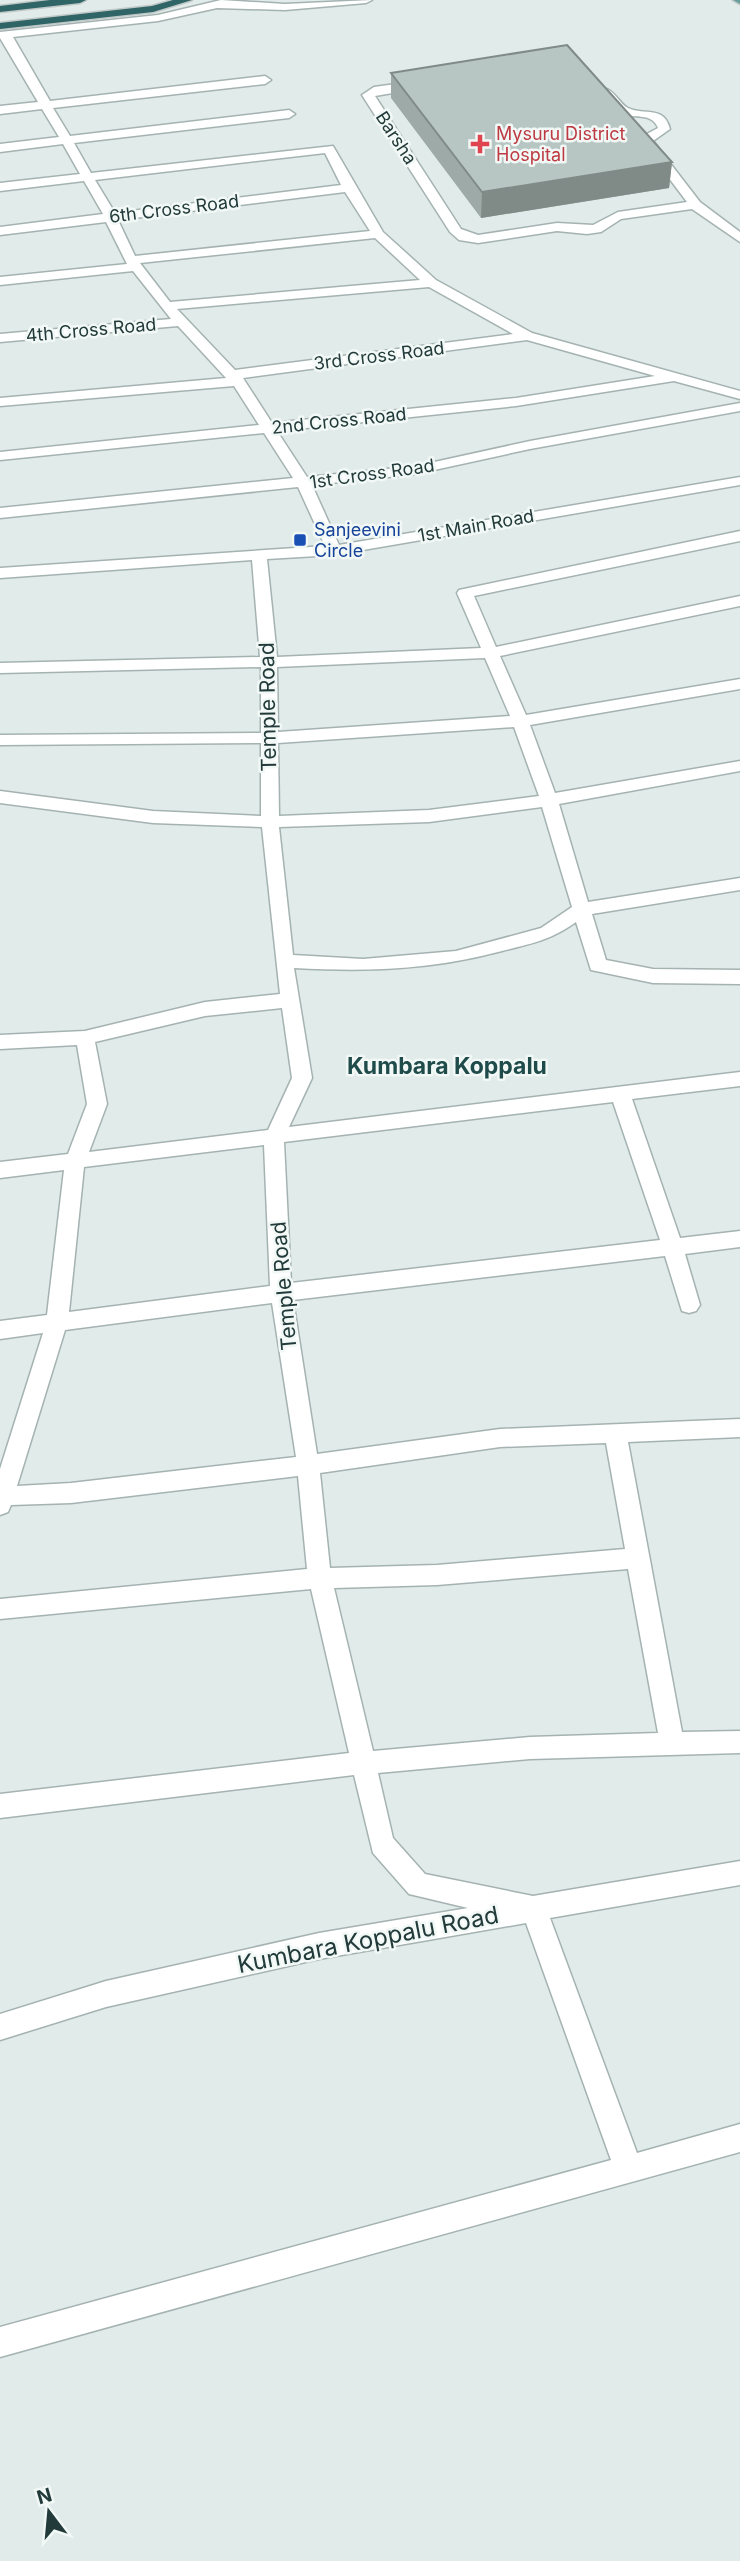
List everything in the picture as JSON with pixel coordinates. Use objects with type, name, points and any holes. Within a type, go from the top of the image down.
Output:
[{"type":"highway","points":[[0,9],[80,0]]},
{"type":"highway","points":[[2,32],[153,9],[186,0]]},
{"type":"street","points":[[236,0],[158,18],[2,32],[110,216],[133,263],[166,306],[234,378],[271,429],[304,484],[334,550]]},
{"type":"street","points":[[218,5],[285,7],[366,0]]},
{"type":"street","points":[[0,110],[265,80]]},
{"type":"street","name":"Barsha","points":[[426,83],[374,91],[368,95],[456,232],[464,237],[478,239],[557,226],[596,229],[618,216],[695,205]]},
{"type":"street","points":[[598,84],[624,111],[654,115],[662,121],[664,129],[647,141],[695,205],[740,238]]},
{"type":"street","points":[[0,148],[289,114]]},
{"type":"street","points":[[0,187],[329,149],[349,188],[378,233],[431,284],[527,336],[740,395]]},
{"type":"street","name":"6th Cross Road","points":[[0,231],[349,188]]},
{"type":"street","points":[[0,281],[378,233]]},
{"type":"street","points":[[166,306],[431,284]]},
{"type":"street","name":"4th Cross Road","points":[[0,338],[181,322]]},
{"type":"street","name":"3rd Cross Road","points":[[0,402],[234,378],[527,336]]},
{"type":"street","name":"2nd Cross Road","points":[[0,456],[516,402],[677,376]]},
{"type":"street","name":"1st Cross Road","points":[[0,513],[304,484],[416,470],[530,445],[740,407]]},
{"type":"street","name":"1st Main Road","points":[[0,573],[334,550],[740,481]]},
{"type":"street","points":[[740,536],[466,593],[489,653],[520,721],[549,800],[598,965],[653,976],[740,977]]},
{"type":"street","name":"Temple Road","points":[[258,555],[269,662],[270,822],[284,961],[302,1078],[274,1138],[281,1293],[308,1465],[320,1578],[382,1844],[418,1885],[534,1909]]},
{"type":"street","points":[[0,668],[269,662],[489,653],[740,601]]},
{"type":"street","points":[[0,740],[269,738],[520,721],[740,684]]},
{"type":"street","points":[[0,797],[153,817],[270,822],[429,816],[549,800],[740,766]]},
{"type":"street","points":[[284,961],[363,965],[456,957],[547,933],[582,909],[740,884]]},
{"type":"street","points":[[0,1042],[85,1038],[205,1009],[290,1000]]},
{"type":"street","points":[[85,1038],[97,1104],[75,1161],[57,1322],[2,1500],[308,1465],[500,1438],[740,1428]]},
{"type":"street","points":[[0,1170],[740,1079]]},
{"type":"street","points":[[620,1094],[673,1247],[689,1305]]},
{"type":"street","points":[[0,1330],[281,1293],[740,1239]]},
{"type":"street","points":[[615,1433],[672,1744]]},
{"type":"street","points":[[0,1609],[320,1578],[437,1576],[637,1558]]},
{"type":"street","points":[[0,1806],[362,1763],[530,1748],[740,1742]]},
{"type":"street","name":"Kumbara Koppalu Road","points":[[0,2027],[106,1994],[319,1946],[740,1873]]},
{"type":"street","points":[[534,1909],[629,2170]]},
{"type":"street","points":[[0,2342],[740,2138]]},
{"type":"building","points":[[567,45],[672,162],[482,192],[391,73]]},
{"type":"place","name":"Mysuru District Hospital","points":[[480,144]]},
{"type":"place","name":"Sanjeevini Circle","points":[[300,540]]},
{"type":"district","name":"Kumbara Koppalu","points":[[447,1066]]}]
